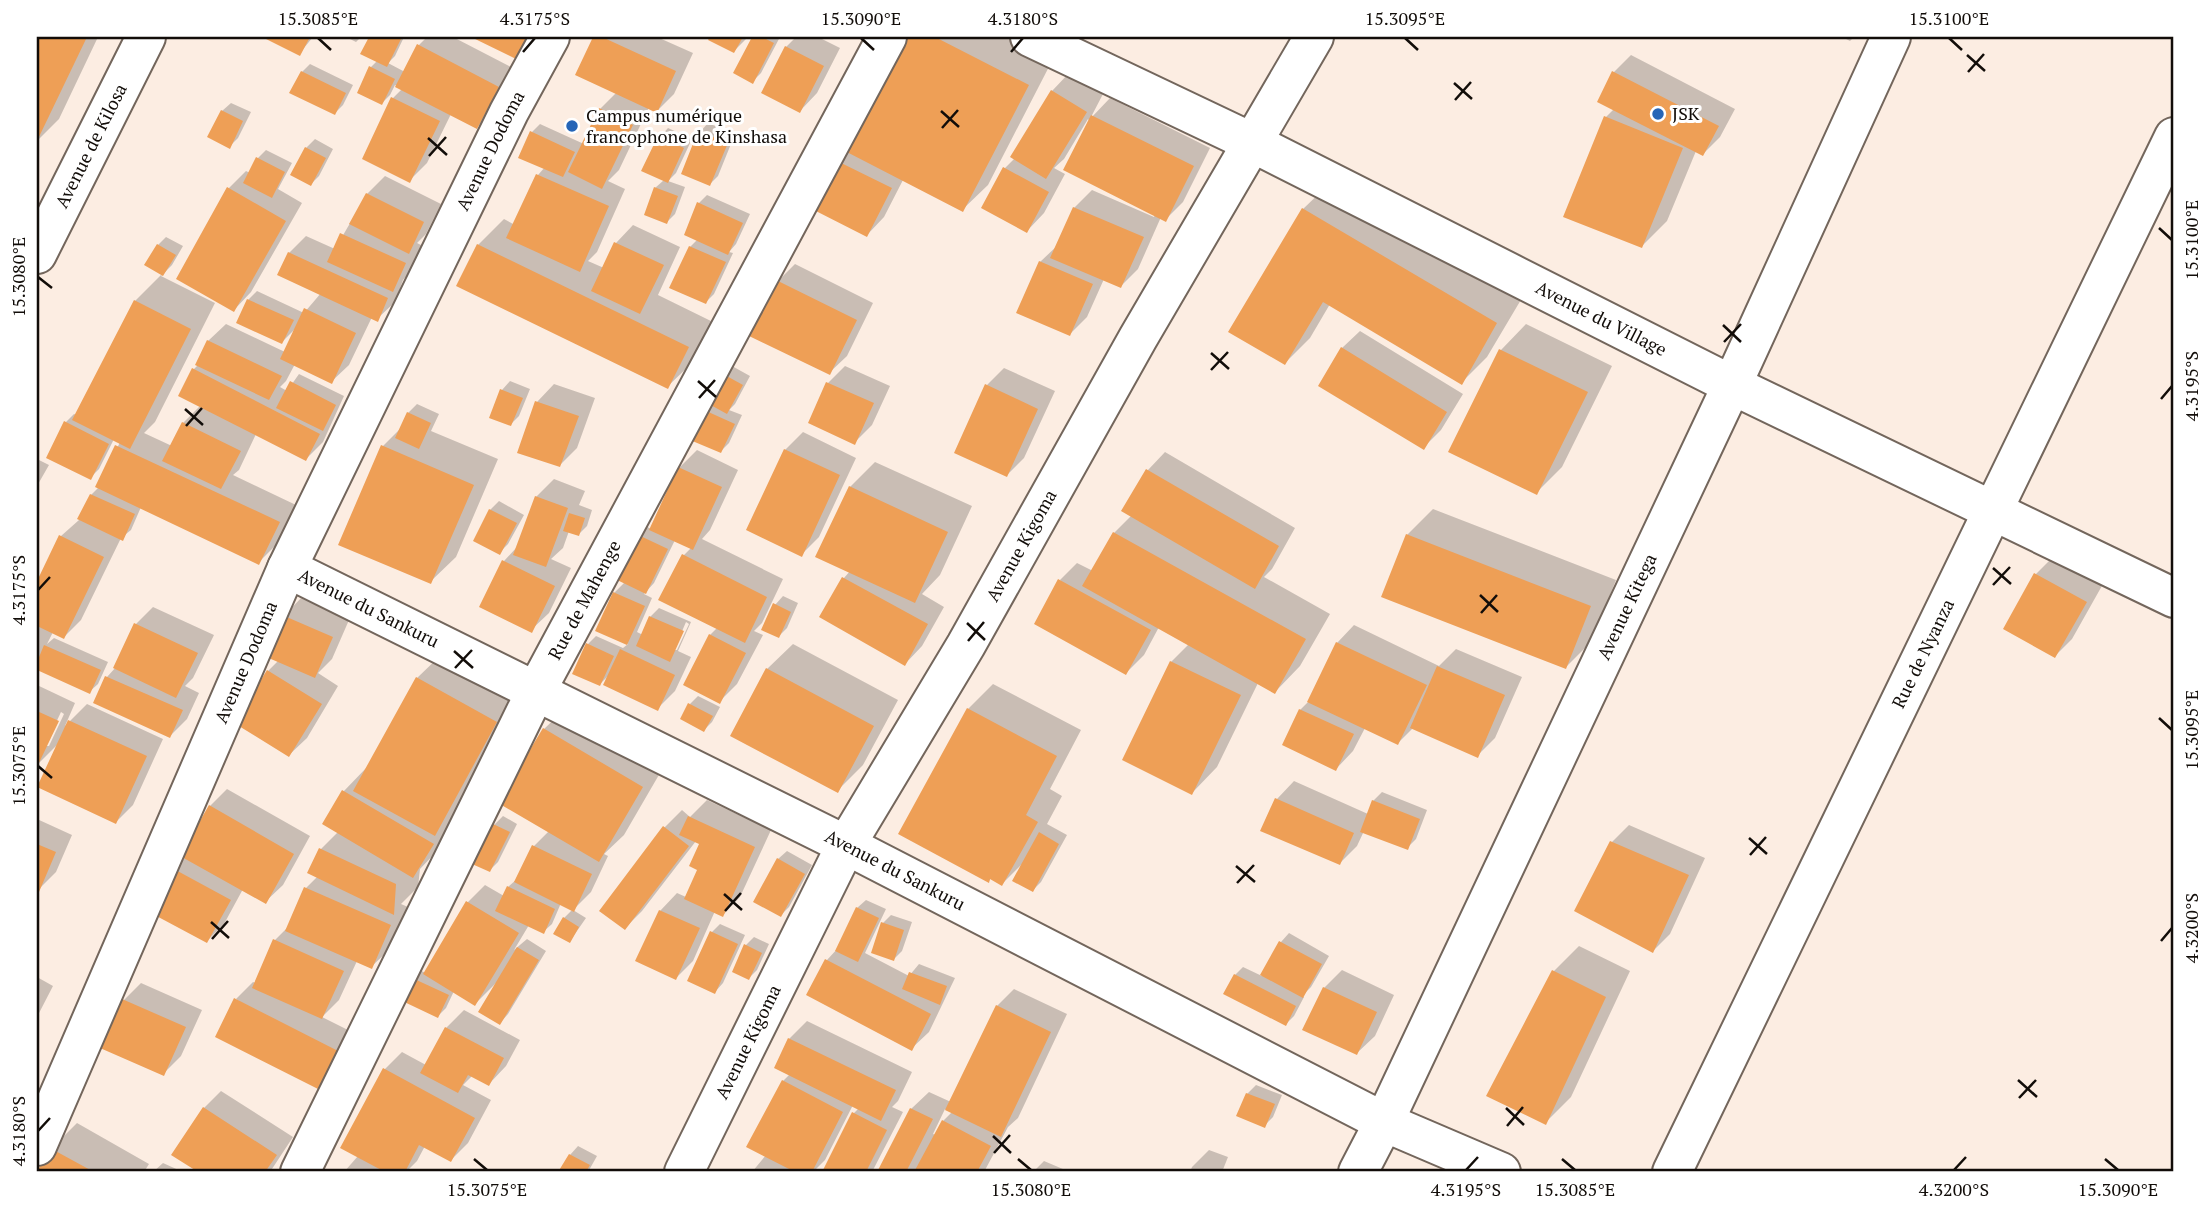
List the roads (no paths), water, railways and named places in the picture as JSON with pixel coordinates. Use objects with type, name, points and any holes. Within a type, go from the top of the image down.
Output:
[{"type":"street","name":"Avenue de Kilosa","points":[[37,254],[146,37]]},
{"type":"street","name":"Avenue Dodoma","points":[[37,1146],[287,568],[509,112],[550,37]]},
{"type":"street","name":"Rue de Mahenge","points":[[300,1172],[535,692],[887,37]]},
{"type":"street","name":"Avenue du Village","points":[[1030,37],[1251,142],[1732,385],[2174,598]]},
{"type":"street","name":"Avenue Kigoma","points":[[684,1172],[846,845],[966,645],[1251,142],[1314,37]]},
{"type":"street","name":"Avenue Kitega","points":[[1358,1172],[1732,385],[1891,37]]},
{"type":"street","name":"Rue de Nyanza","points":[[1672,1172],[2174,137]]},
{"type":"street","name":"Avenue du Sankuru","points":[[287,568],[846,845],[1384,1122],[1501,1172]]},
{"type":"place","name":"JSK","points":[[1658,114]]},
{"type":"place","name":"Campus numérique francophone de Kinshasa","points":[[572,126]]}]
